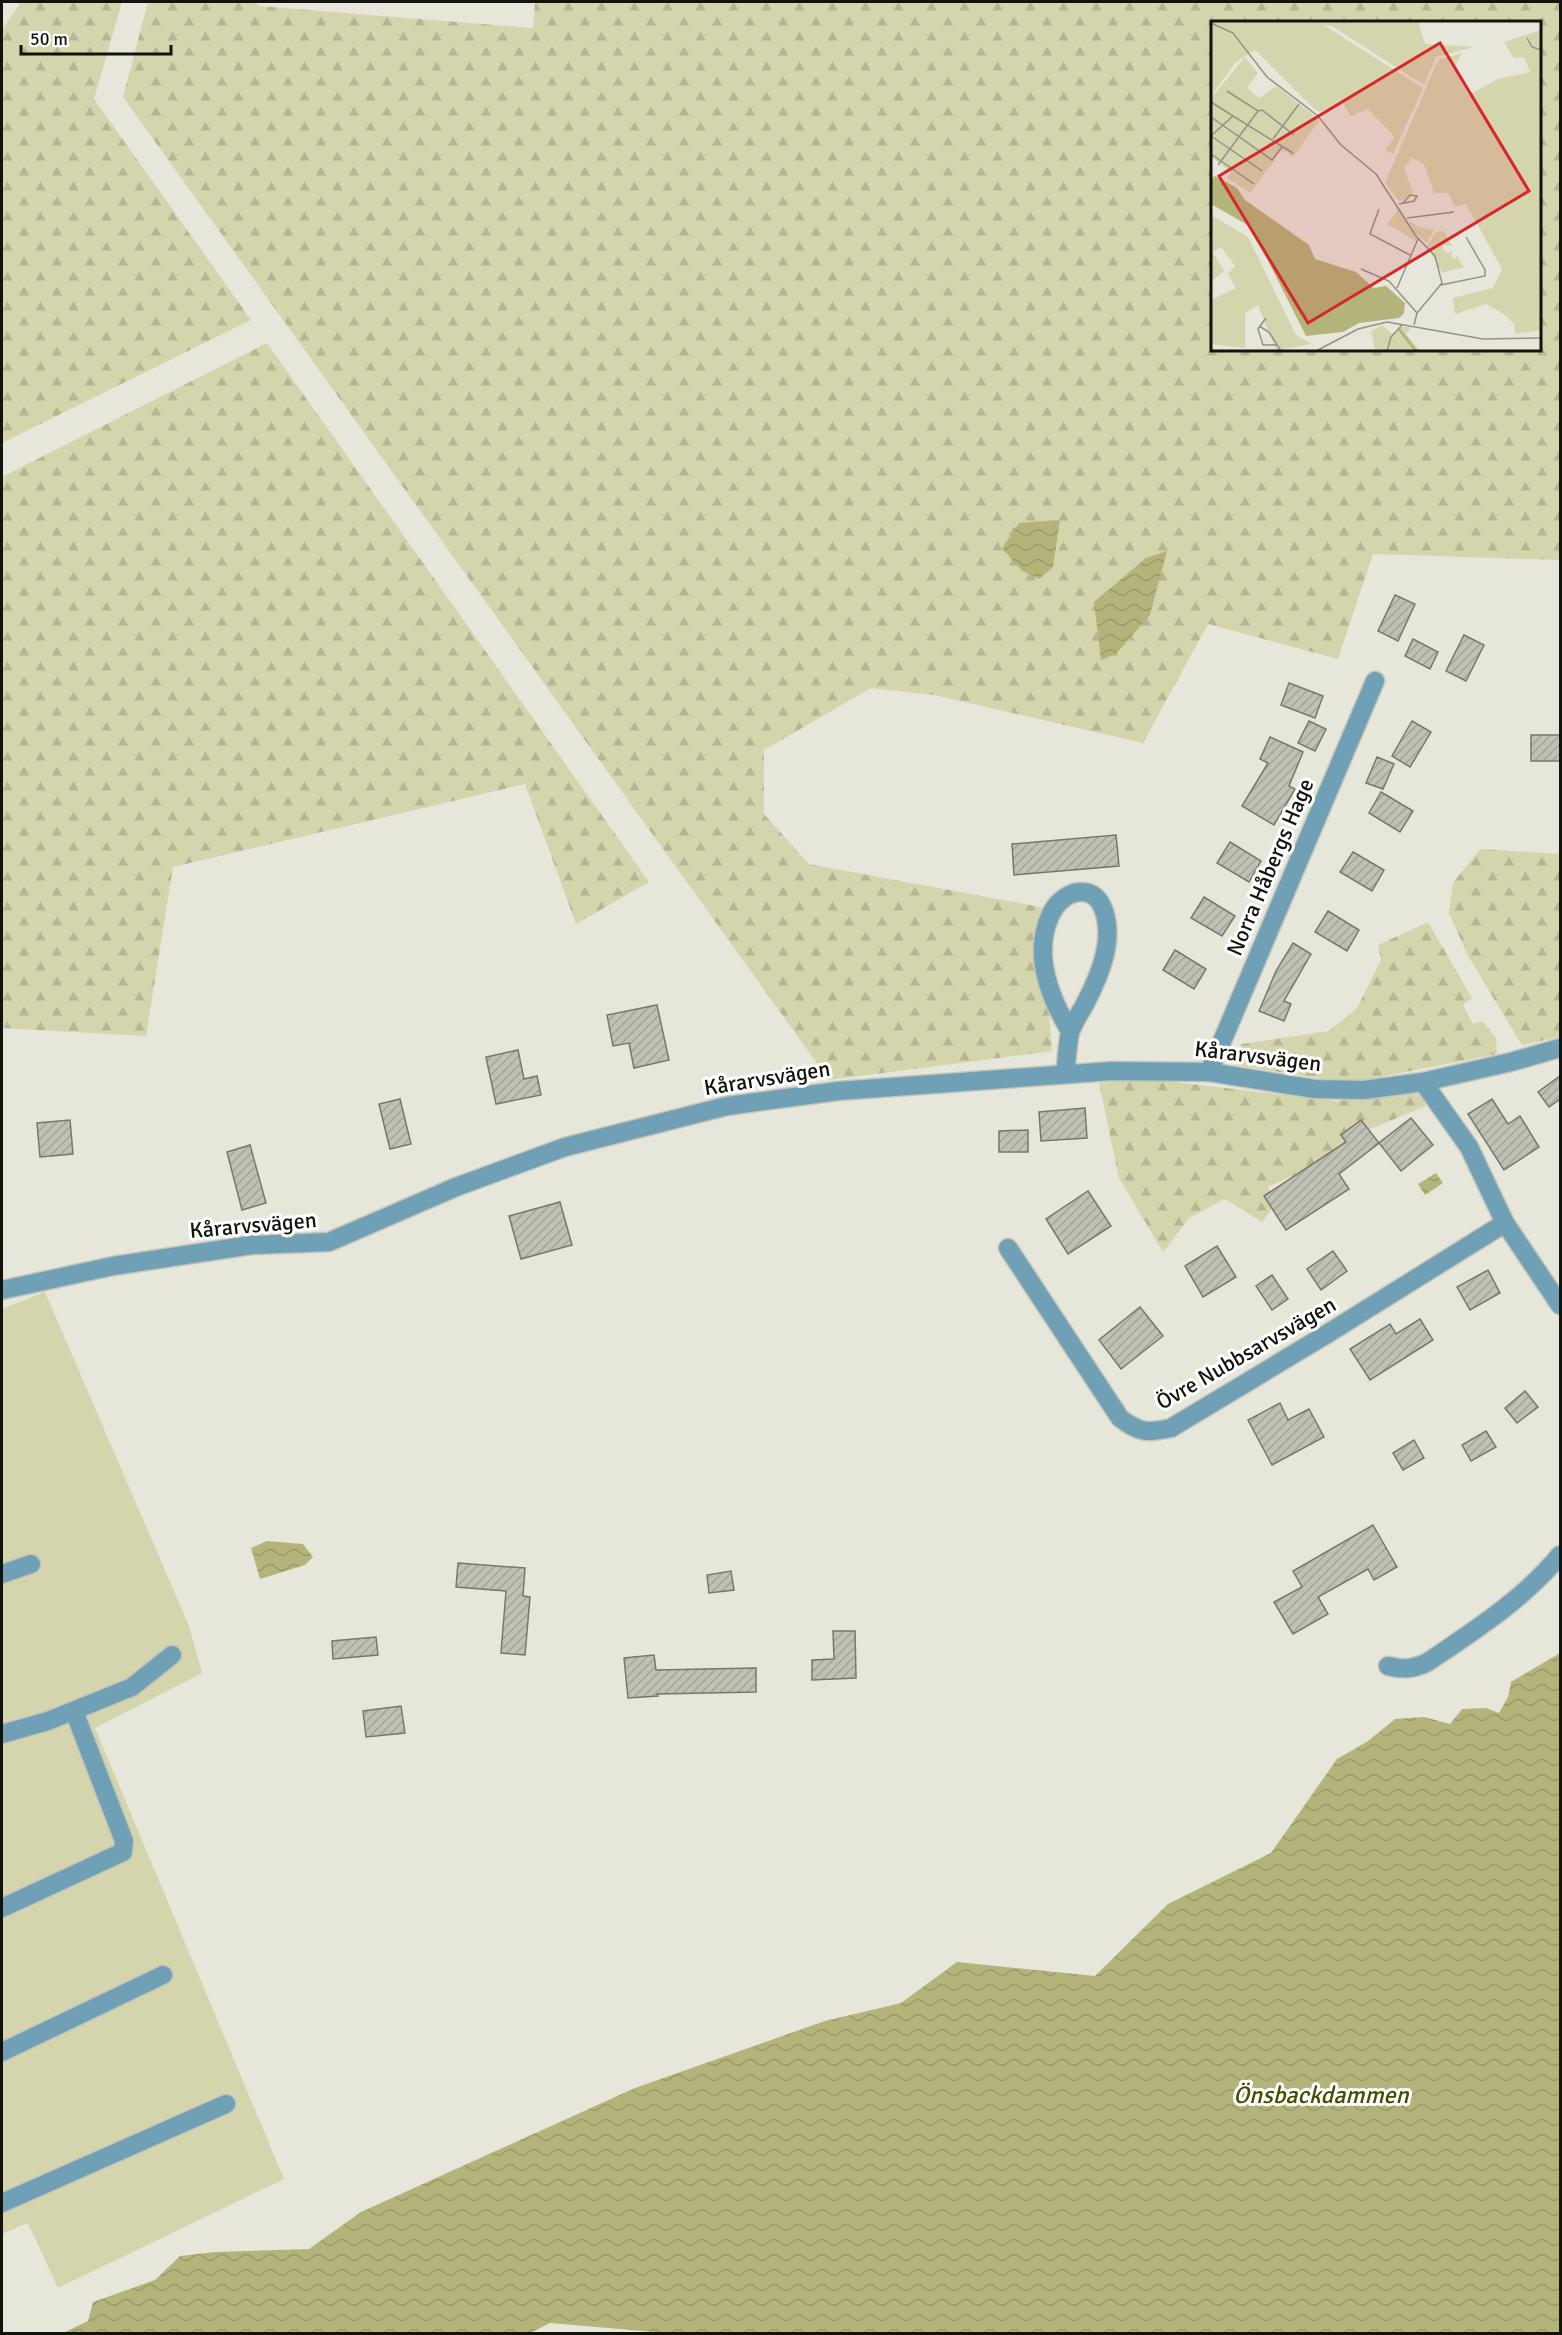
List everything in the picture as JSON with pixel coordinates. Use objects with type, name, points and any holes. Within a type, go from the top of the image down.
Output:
[{"type":"street","name":"Norra Håbergs Hage","points":[[1209,1072],[1375,681]]},
{"type":"street","points":[[1065,1074],[1070,1031],[1101,971],[1107,943],[1105,916],[1099,901],[1083,891],[1069,895],[1058,904],[1051,915],[1043,945],[1048,984],[1058,1011],[1070,1031]]},
{"type":"street","name":"Kårarvsvägen","points":[[2,1290],[112,1266],[252,1245],[329,1242],[475,1180],[565,1147],[727,1106],[838,1091],[1065,1074],[1173,1070],[1209,1072],[1315,1089],[1364,1090],[1423,1082],[1560,1048]]},
{"type":"street","points":[[1423,1082],[1469,1147],[1505,1223],[1560,1305]]},
{"type":"street","name":"Övre Nubbsarvsvägen","points":[[1008,1248],[1120,1418],[1133,1428],[1157,1431],[1172,1428],[1505,1223]]},
{"type":"street","points":[[1388,1666],[1401,1669],[1417,1667],[1428,1662],[1501,1612],[1560,1555]]},
{"type":"street","points":[[2,1574],[31,1564]]},
{"type":"street","points":[[2,1734],[48,1721],[132,1687],[172,1655]]},
{"type":"street","points":[[2,1908],[123,1852],[124,1841],[75,1711]]},
{"type":"street","points":[[2,2052],[164,1975]]},
{"type":"street","points":[[2,2203],[226,2104]]},
{"type":"green space","points":[[21,2],[122,2],[94,99],[251,320],[2,443],[2,30]]},
{"type":"green space","points":[[148,2],[255,2],[259,6],[533,28],[535,2],[1560,2],[1560,560],[1373,554],[1338,659],[1208,624],[1143,743],[934,695],[871,688],[764,750],[764,814],[809,864],[1041,907],[1052,1051],[829,1080],[123,97]]},
{"type":"green space","points":[[267,343],[649,882],[576,924],[525,784],[173,867],[146,1036],[2,1028],[2,477]]},
{"type":"green space","points":[[1480,849],[1560,854],[1560,1037],[1522,1045],[1468,956],[1449,913],[1453,883]]},
{"type":"green space","points":[[1428,922],[1472,998],[1463,1005],[1473,1024],[1482,1021],[1496,1038],[1497,1054],[1349,1083],[1236,1065],[1241,1044],[1329,1031],[1357,1008],[1381,960],[1378,945]]},
{"type":"green space","points":[[1148,1079],[1336,1101],[1421,1093],[1426,1106],[1370,1129],[1351,1149],[1268,1187],[1276,1203],[1262,1222],[1225,1199],[1189,1218],[1163,1252],[1119,1178],[1099,1083]]},
{"type":"green space","points":[[45,1292],[189,1626],[202,1673],[95,1728],[284,2179],[58,2288],[28,2223],[2,2234],[2,1309]]},
{"type":"water","points":[[1060,520],[1053,567],[1039,579],[1022,571],[1002,548],[1019,523]]},
{"type":"water","points":[[1167,551],[1150,615],[1116,654],[1101,660],[1094,602],[1146,558]]},
{"type":"water","points":[[1436,1173],[1443,1183],[1425,1195],[1418,1184]]},
{"type":"water","points":[[267,1541],[303,1544],[313,1557],[305,1565],[260,1579],[251,1548]]},
{"type":"water","name":"Önsbackdammen","points":[[1560,1653],[1560,2333],[678,2334],[550,2323],[528,2334],[63,2333],[88,2321],[93,2302],[155,2280],[180,2256],[215,2252],[309,2249],[361,2212],[635,2088],[825,2021],[901,2003],[957,1962],[1095,1976],[1168,1904],[1271,1853],[1337,1759],[1368,1741],[1395,1719],[1424,1717],[1450,1724],[1462,1709],[1486,1708],[1499,1713],[1508,1697],[1511,1682]]},
{"type":"building","points":[[1395,595],[1415,604],[1398,641],[1378,631]]},
{"type":"building","points":[[1464,635],[1484,645],[1466,681],[1446,671]]},
{"type":"building","points":[[1413,639],[1438,652],[1430,669],[1405,656]]},
{"type":"building","points":[[1289,683],[1323,696],[1315,718],[1281,705]]},
{"type":"building","points":[[1309,721],[1326,729],[1315,751],[1298,743]]},
{"type":"building","points":[[1412,721],[1431,732],[1410,767],[1392,756]]},
{"type":"building","points":[[1531,735],[1560,735],[1560,761],[1531,761]]},
{"type":"building","points":[[1270,737],[1303,752],[1289,786],[1295,789],[1274,825],[1242,806],[1268,763],[1260,759]]},
{"type":"building","points":[[1377,757],[1394,764],[1383,789],[1366,783]]},
{"type":"building","points":[[1381,792],[1413,811],[1400,832],[1369,813]]},
{"type":"building","points":[[1116,835],[1119,866],[1014,875],[1012,844]]},
{"type":"building","points":[[1230,842],[1261,861],[1249,882],[1217,863]]},
{"type":"building","points":[[1353,852],[1384,870],[1372,891],[1340,872]]},
{"type":"building","points":[[1204,897],[1235,916],[1222,936],[1191,918]]},
{"type":"building","points":[[1328,911],[1359,930],[1347,951],[1315,932]]},
{"type":"building","points":[[1293,943],[1311,954],[1284,1001],[1291,1004],[1284,1021],[1259,1011],[1276,971]]},
{"type":"building","points":[[1175,950],[1206,969],[1194,989],[1163,970]]},
{"type":"building","points":[[657,1005],[669,1060],[634,1068],[629,1043],[613,1046],[607,1015]]},
{"type":"building","points":[[518,1050],[524,1079],[537,1076],[541,1095],[496,1104],[486,1057]]},
{"type":"building","points":[[1560,1076],[1560,1099],[1549,1107],[1538,1092]]},
{"type":"building","points":[[400,1099],[411,1144],[390,1149],[379,1104]]},
{"type":"building","points":[[1492,1099],[1508,1124],[1520,1116],[1539,1147],[1504,1170],[1468,1114]]},
{"type":"building","points":[[1085,1108],[1087,1138],[1041,1141],[1039,1112]]},
{"type":"building","points":[[1411,1118],[1433,1145],[1401,1171],[1379,1143]]},
{"type":"building","points":[[70,1120],[73,1154],[40,1157],[37,1123]]},
{"type":"building","points":[[1361,1120],[1379,1143],[1339,1174],[1349,1189],[1286,1230],[1264,1196],[1346,1142],[1341,1135]]},
{"type":"building","points":[[1028,1130],[1028,1152],[999,1152],[999,1131]]},
{"type":"building","points":[[250,1145],[266,1203],[242,1210],[227,1152]]},
{"type":"building","points":[[1088,1191],[1111,1226],[1068,1254],[1046,1219]]},
{"type":"building","points":[[560,1202],[572,1245],[521,1259],[509,1216]]},
{"type":"building","points":[[1217,1246],[1236,1277],[1203,1297],[1185,1266]]},
{"type":"building","points":[[1333,1251],[1347,1271],[1321,1290],[1307,1269]]},
{"type":"building","points":[[1488,1270],[1500,1293],[1470,1310],[1457,1287]]},
{"type":"building","points":[[1272,1275],[1288,1299],[1272,1310],[1256,1286]]},
{"type":"building","points":[[1140,1307],[1163,1336],[1121,1369],[1099,1340]]},
{"type":"building","points":[[1420,1319],[1433,1340],[1370,1380],[1350,1349],[1390,1324],[1396,1334]]},
{"type":"building","points":[[1525,1391],[1538,1407],[1517,1423],[1505,1408]]},
{"type":"building","points":[[1280,1403],[1288,1420],[1309,1409],[1324,1437],[1272,1465],[1248,1420]]},
{"type":"building","points":[[1486,1431],[1496,1447],[1471,1461],[1462,1445]]},
{"type":"building","points":[[1414,1440],[1424,1458],[1403,1470],[1393,1453]]},
{"type":"building","points":[[1373,1525],[1397,1567],[1374,1580],[1368,1569],[1318,1597],[1328,1614],[1293,1634],[1274,1602],[1302,1587],[1293,1571]]},
{"type":"building","points":[[458,1563],[525,1568],[523,1596],[530,1597],[525,1655],[501,1653],[506,1591],[456,1587]]},
{"type":"building","points":[[731,1571],[734,1590],[709,1593],[707,1575]]},
{"type":"building","points":[[833,1631],[855,1631],[856,1678],[812,1680],[812,1660],[834,1659]]},
{"type":"building","points":[[376,1637],[378,1655],[333,1659],[332,1641]]},
{"type":"building","points":[[654,1655],[656,1670],[756,1668],[756,1692],[657,1694],[658,1696],[628,1698],[624,1658]]},
{"type":"building","points":[[401,1706],[405,1733],[366,1737],[363,1711]]}]
